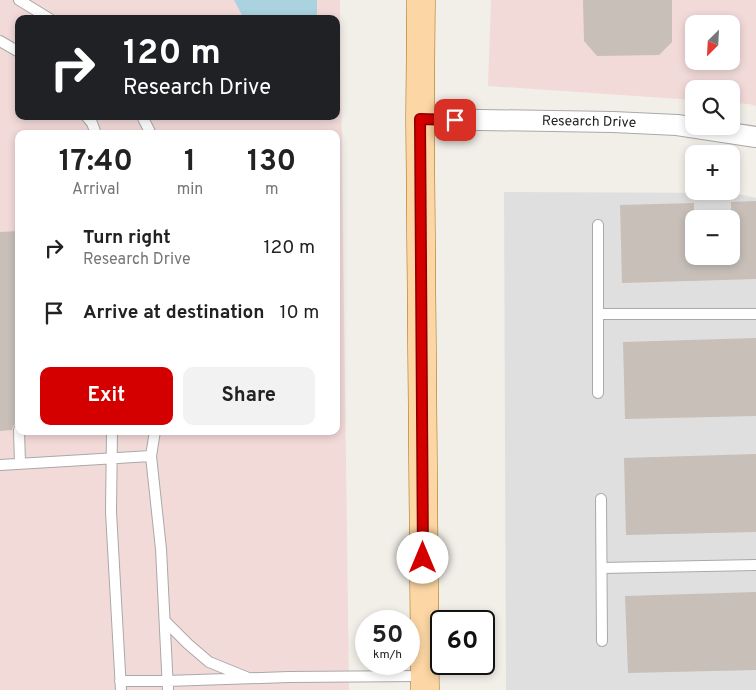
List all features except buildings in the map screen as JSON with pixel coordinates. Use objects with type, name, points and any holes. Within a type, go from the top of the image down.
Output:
[{"type":"main road","points":[[421,0],[420,119],[425,683]]},
{"type":"street","name":"Research Drive","points":[[420,119],[613,122],[677,125],[756,137]]},
{"type":"lane","points":[[19,0],[43,15]]},
{"type":"lane","points":[[0,41],[15,50]]},
{"type":"lane","points":[[598,225],[598,393]]},
{"type":"lane","points":[[598,314],[756,314]]},
{"type":"lane","points":[[19,435],[20,463]]},
{"type":"lane","points":[[112,435],[111,512],[120,686],[168,686],[249,678],[425,683]]},
{"type":"lane","points":[[154,435],[151,456],[161,548],[168,686]]},
{"type":"lane","points":[[0,465],[151,456]]},
{"type":"lane","points":[[601,499],[602,641]]},
{"type":"lane","points":[[602,568],[756,565]]},
{"type":"lane","points":[[165,621],[188,644],[210,662],[249,678]]},
{"type":"shaded area","points":[[0,0],[340,0],[349,690],[0,690]]},
{"type":"shaded area","points":[[491,0],[756,0],[756,106],[740,104],[740,80],[685,80],[685,99],[488,86]]},
{"type":"shaded area","points":[[504,192],[685,193],[685,200],[740,200],[740,194],[756,198],[756,690],[506,690]]},
{"type":"water","points":[[234,0],[317,0],[317,15],[242,15]]},
{"type":"route","points":[[423,558],[420,119],[455,120]]}]
